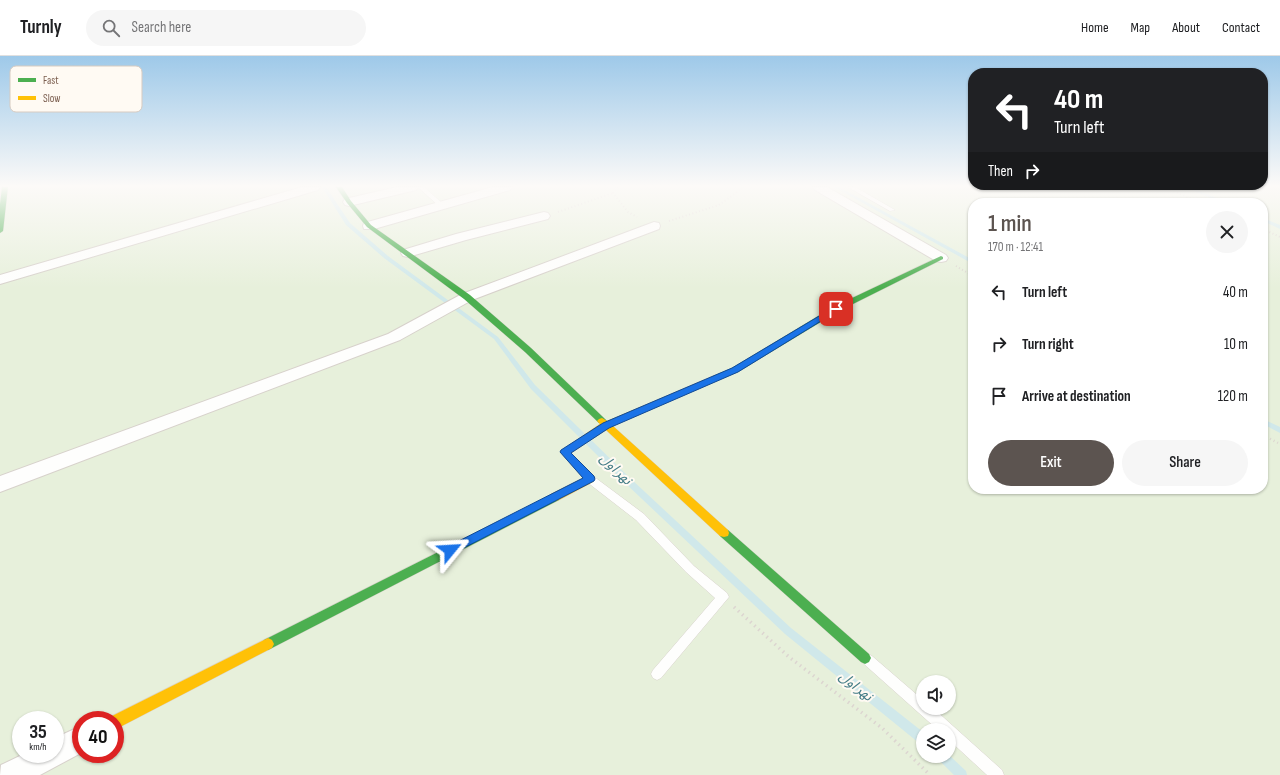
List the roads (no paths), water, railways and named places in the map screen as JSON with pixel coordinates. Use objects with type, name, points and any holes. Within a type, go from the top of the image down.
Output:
[{"type":"street","points":[[0,231],[1,221]]},
{"type":"street","points":[[0,280],[199,221]]},
{"type":"street","points":[[364,221],[369,226],[408,253],[462,299],[528,350],[606,426],[730,539],[865,658]]},
{"type":"street","points":[[369,226],[389,221]]},
{"type":"street","points":[[408,253],[461,236],[525,221]]},
{"type":"street","points":[[877,221],[942,258]]},
{"type":"street","points":[[0,484],[394,337],[462,299],[549,264],[654,226]]},
{"type":"street","points":[[124,717],[590,479],[564,452],[606,426],[735,370],[836,309],[942,258]]},
{"type":"street","points":[[11,775],[34,763]]},
{"type":"lane","points":[[590,479],[640,517],[690,569],[723,597],[657,674]]},
{"type":"lane","points":[[865,658],[916,702]]},
{"type":"lane","points":[[931,715],[939,723]]},
{"type":"lane","points":[[956,738],[997,775]]},
{"type":"waterway","name":"نهر اول","points":[[346,221],[386,257],[496,338],[533,387],[627,480],[788,631],[916,733]]},
{"type":"waterway","points":[[897,221],[968,259]]},
{"type":"waterway","points":[[1268,221],[1280,227]]},
{"type":"waterway","points":[[1268,424],[1280,430]]},
{"type":"waterway","name":"نهر اول","points":[[950,763],[962,775]]}]
